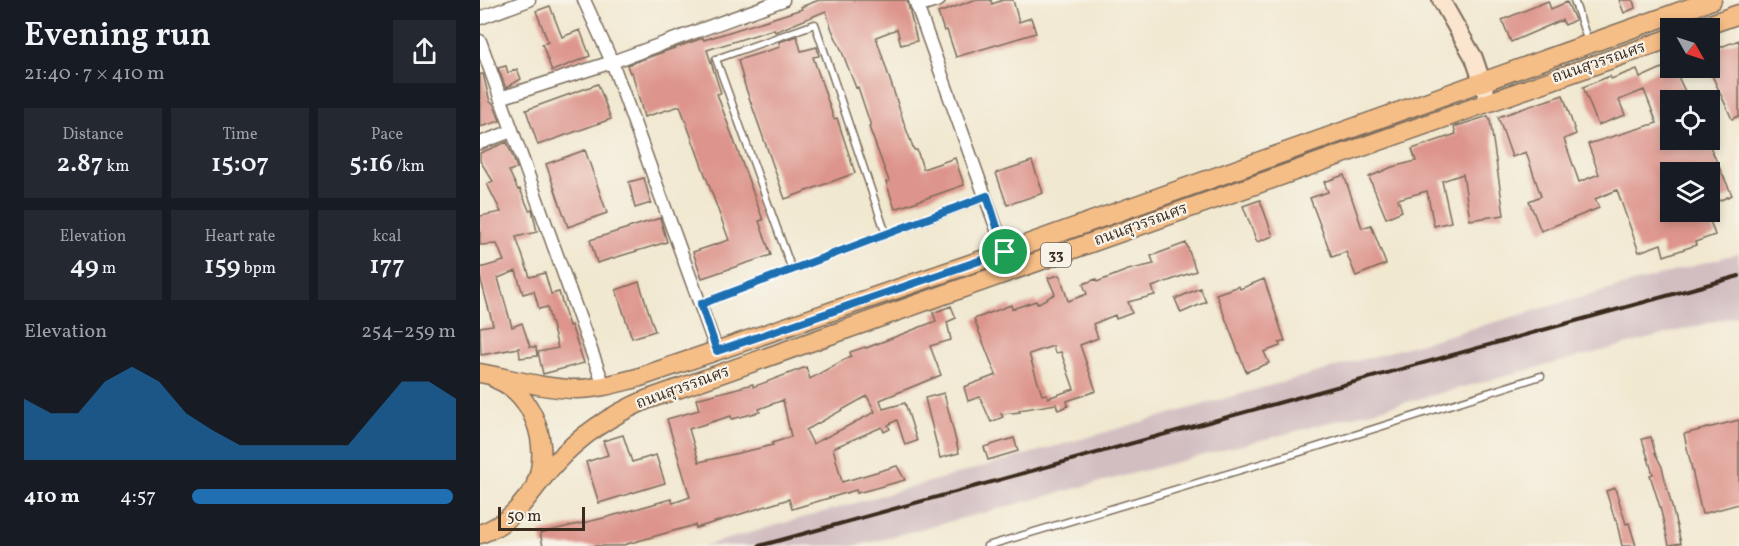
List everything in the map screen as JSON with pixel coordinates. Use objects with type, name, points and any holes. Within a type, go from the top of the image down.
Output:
[{"type":"main road","points":[[1441,0],[1474,58],[1490,102]]},
{"type":"main road","name":"ถนนสุวรรณศร","points":[[480,373],[553,388],[578,389],[604,386],[637,378],[1005,252],[1712,0]]},
{"type":"main road","points":[[1720,21],[1739,14]]},
{"type":"main road","name":"ถนนสุวรรณศร","points":[[480,534],[502,524],[518,512],[555,463],[578,440],[614,415],[646,400],[1660,42]]},
{"type":"main road","points":[[480,373],[500,381],[514,391],[525,403],[537,424],[542,450],[540,469],[532,491]]},
{"type":"street","points":[[480,18],[529,0]]},
{"type":"street","points":[[584,0],[612,62],[717,351]]},
{"type":"street","points":[[500,98],[612,62],[783,0]]},
{"type":"street","points":[[939,0],[916,4],[987,196],[1005,252]]},
{"type":"street","points":[[480,41],[604,386]]},
{"type":"street","points":[[480,143],[512,131]]},
{"type":"lane","points":[[1574,0],[1589,44]]},
{"type":"lane","points":[[792,270],[716,59],[815,24],[886,234]]},
{"type":"lane","points":[[701,304],[987,196]]},
{"type":"lane","points":[[987,546],[1307,450],[1541,376]]},
{"type":"shaded area","points":[[1739,253],[1739,315],[856,546],[703,546]]},
{"type":"building","points":[[819,0],[907,0],[917,41],[901,45],[897,29],[876,37],[904,123],[923,169],[955,158],[964,185],[895,209],[886,182],[889,181],[869,127],[871,126],[858,87],[856,88],[826,11],[775,32],[774,29],[707,50],[721,93],[717,94],[763,220],[759,221],[771,255],[702,278],[693,252],[729,240],[680,106],[644,117],[632,72],[630,73],[627,65],[703,38],[704,40],[802,9],[801,7]]},
{"type":"building","points":[[974,0],[991,0],[992,4],[1003,0],[1013,0],[1019,22],[1031,18],[1036,33],[956,57],[947,30],[944,31],[938,13]]},
{"type":"building","points":[[1619,0],[1633,0],[1635,8],[1624,13]]},
{"type":"building","points":[[1548,1],[1551,9],[1567,2],[1575,20],[1565,25],[1562,20],[1511,42],[1502,20]]},
{"type":"building","points":[[550,6],[562,37],[580,30],[590,56],[552,71],[542,44],[548,42],[536,11]]},
{"type":"building","points":[[797,36],[801,51],[817,47],[819,56],[813,57],[855,173],[785,199],[738,60],[780,47],[779,42]]},
{"type":"building","points":[[1739,40],[1739,116],[1732,119],[1713,78],[1720,78],[1720,47]]},
{"type":"building","points":[[506,66],[508,73],[517,69],[521,79],[506,88],[498,68]]},
{"type":"building","points":[[1637,69],[1640,78],[1660,69],[1660,78],[1679,78],[1684,90],[1660,90],[1660,150],[1712,150],[1717,162],[1660,162],[1660,222],[1710,222],[1715,235],[1695,242],[1696,245],[1664,256],[1661,244],[1639,252],[1617,190],[1595,199],[1599,208],[1541,231],[1529,201],[1541,196],[1526,152],[1512,157],[1498,117],[1563,95],[1576,134],[1564,139],[1579,182],[1599,174],[1588,144],[1657,123],[1644,90],[1619,100],[1625,115],[1598,125],[1583,87],[1610,76],[1611,79]]},
{"type":"building","points":[[480,74],[483,74],[490,102],[493,103],[500,121],[480,127]]},
{"type":"building","points":[[598,84],[611,119],[538,145],[526,110]]},
{"type":"building","points":[[1488,116],[1504,215],[1470,220],[1463,174],[1442,181],[1451,222],[1434,226],[1427,191],[1398,199],[1402,211],[1386,218],[1369,177],[1392,167],[1416,161],[1412,149],[1456,134],[1454,127]]},
{"type":"building","points":[[507,142],[517,168],[509,171],[529,210],[532,209],[537,232],[516,237],[530,277],[545,273],[551,294],[559,292],[569,326],[571,325],[584,363],[543,374],[538,352],[558,348],[547,307],[539,309],[534,291],[523,294],[516,271],[498,278],[512,327],[522,323],[530,347],[536,347],[537,356],[520,358],[519,348],[481,355],[480,327],[493,325],[480,277],[480,268],[504,261],[497,244],[480,245],[480,216],[501,212],[487,184],[493,181],[480,161],[480,153]]},
{"type":"building","points":[[585,150],[607,213],[568,227],[546,164]]},
{"type":"building","points":[[1032,161],[1043,193],[1007,205],[996,173]]},
{"type":"building","points":[[1720,169],[1732,195],[1720,200]]},
{"type":"building","points":[[1344,175],[1362,228],[1371,225],[1386,264],[1356,276],[1346,252],[1332,257],[1310,198],[1328,192],[1324,182]]},
{"type":"building","points":[[644,178],[651,203],[635,208],[629,182]]},
{"type":"building","points":[[1260,200],[1273,236],[1257,242],[1243,206]]},
{"type":"building","points":[[660,218],[667,242],[597,263],[590,240]]},
{"type":"building","points":[[1186,243],[1196,271],[1152,287],[1155,295],[1128,302],[1132,313],[1116,319],[1115,315],[1093,324],[1098,338],[1080,345],[1096,391],[1067,401],[1068,406],[1058,410],[1056,404],[1019,410],[1020,412],[1001,414],[1003,417],[991,422],[980,397],[968,401],[964,387],[996,375],[974,319],[1011,305],[1012,309],[1036,301],[1037,304],[1055,294],[1048,278],[1060,275],[1068,301],[1087,294],[1083,284],[1096,279],[1097,282],[1128,270],[1154,264],[1151,256]],"holes":[[[1053,346],[1055,353],[1061,352],[1074,389],[1048,398],[1047,394],[1042,395],[1029,354]]]},
{"type":"building","points":[[1264,279],[1285,341],[1279,343],[1280,346],[1264,352],[1269,363],[1246,372],[1216,294],[1239,286],[1240,289]]},
{"type":"building","points":[[639,282],[655,331],[632,338],[616,290]]},
{"type":"building","points":[[1200,288],[1206,302],[1181,313],[1175,299]]},
{"type":"building","points":[[951,306],[956,318],[947,322],[951,340],[930,346],[941,375],[880,400],[883,409],[905,403],[917,441],[905,445],[897,420],[888,425],[890,429],[884,432],[882,427],[833,448],[842,482],[897,466],[905,480],[857,493],[856,490],[792,509],[789,499],[696,528],[695,525],[620,546],[543,546],[540,533],[671,499],[673,503],[690,497],[667,419],[699,410],[696,399],[753,384],[753,387],[806,367],[810,379],[851,356],[850,352],[936,321],[933,313]],"holes":[[[867,396],[875,412],[813,444],[806,430]],[[783,400],[791,437],[772,443],[773,445],[699,462],[689,429],[731,416],[732,419],[760,412],[759,409]]]},
{"type":"building","points":[[944,393],[959,453],[940,458],[925,398]]},
{"type":"building","points":[[1739,420],[1739,504],[1702,514],[1684,434]]},
{"type":"building","points":[[623,435],[632,462],[656,455],[665,483],[599,503],[586,462],[608,455],[603,441]]},
{"type":"building","points":[[1651,437],[1662,467],[1681,543],[1669,545],[1650,475],[1653,474],[1642,439]]},
{"type":"building","points":[[1014,438],[1018,451],[988,460],[984,447]]},
{"type":"building","points":[[1615,488],[1626,524],[1629,523],[1636,546],[1622,546],[1606,491]]},
{"type":"railway","points":[[759,546],[1739,276]]},
{"type":"route","points":[[987,196],[1005,252],[717,351],[701,304],[987,196]]}]
